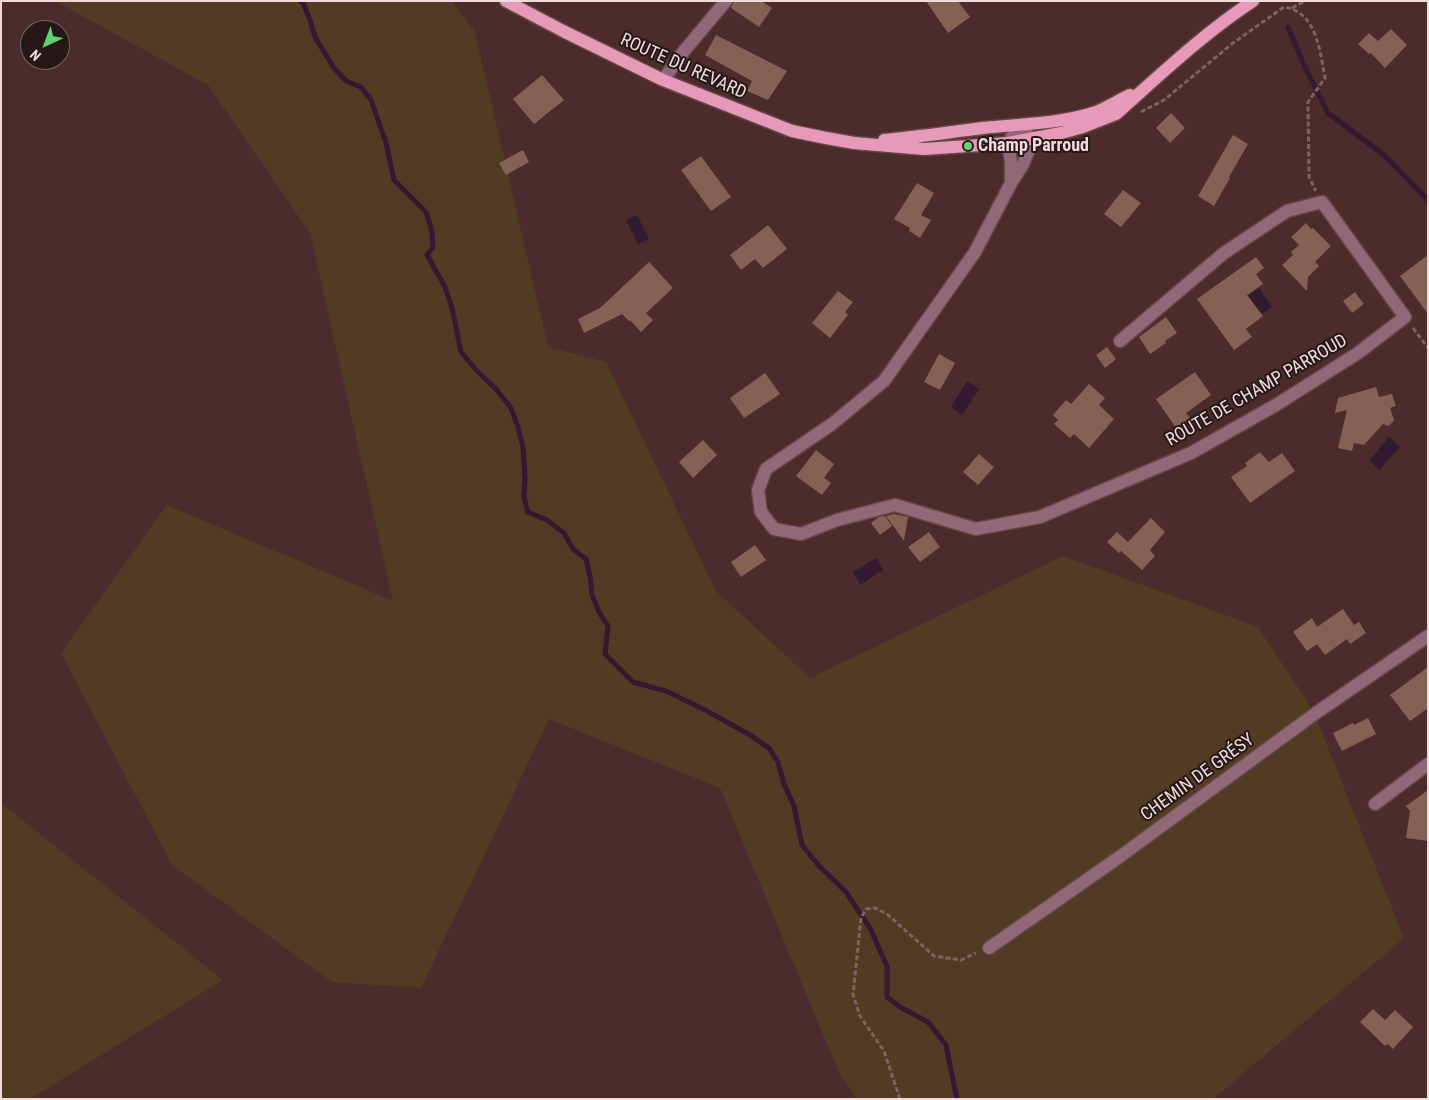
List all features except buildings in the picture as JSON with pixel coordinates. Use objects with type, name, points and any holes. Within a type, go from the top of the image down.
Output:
[{"type":"main road","name":"ROUTE DU REVARD","points":[[506,1],[663,80],[792,131],[854,143],[924,149],[1008,143],[1061,134],[1101,121],[1116,114],[1208,35],[1253,1]]},
{"type":"main road","name":"ROUTE DU REVARD","points":[[854,143],[1079,117],[1097,111],[1146,88]]},
{"type":"street","points":[[663,80],[684,51],[726,1]]},
{"type":"street","points":[[1008,143],[1020,125],[1031,139]]},
{"type":"street","name":"ROUTE DE CHAMP PARROUD","points":[[1031,139],[1031,145],[1022,166],[975,252],[884,381],[832,424],[766,469],[758,490],[761,512],[774,528],[801,534],[837,520],[895,505],[976,529],[1040,517],[1191,453],[1276,405],[1358,353],[1405,317]]},
{"type":"street","name":"ROUTE DE CHAMP PARROUD","points":[[1008,143],[1011,162],[1011,183]]},
{"type":"street","points":[[1120,341],[1224,253],[1287,210],[1322,202],[1405,317]]},
{"type":"street","name":"CHEMIN DE GRÉSY","points":[[989,948],[1118,858],[1316,713],[1428,636]]},
{"type":"street","points":[[1375,804],[1428,764]]},
{"type":"path","points":[[1292,8],[1306,1]]},
{"type":"path","points":[[1136,116],[1164,100],[1233,43],[1284,7],[1292,8],[1304,16],[1316,32],[1325,78],[1308,102],[1309,177],[1322,202]]},
{"type":"path","points":[[1405,317],[1428,348]]},
{"type":"path","points":[[900,1099],[884,1051],[860,1016],[853,995],[861,918],[866,909],[875,908],[888,914],[934,956],[961,960],[989,948]]},
{"type":"shaded area","points":[[55,1],[452,1],[475,32],[548,347],[606,362],[716,591],[810,678],[1063,556],[1258,627],[1313,710],[1404,938],[1213,1099],[857,1099],[840,1075],[720,788],[549,719],[421,988],[332,982],[172,865],[61,653],[167,505],[393,601],[310,233],[208,85]]},
{"type":"shaded area","points":[[637,215],[649,239],[638,244],[626,220]]},
{"type":"shaded area","points":[[1259,288],[1272,307],[1262,314],[1248,296]]},
{"type":"shaded area","points":[[967,381],[979,389],[962,415],[951,407]]},
{"type":"shaded area","points":[[1389,437],[1400,447],[1379,470],[1370,460]]},
{"type":"shaded area","points":[[876,558],[883,570],[860,585],[853,572]]},
{"type":"shaded area","points":[[1,803],[223,980],[30,1099],[1,1099]]},
{"type":"waterway","points":[[300,1],[303,3],[315,37],[334,68],[346,81],[361,87],[371,100],[386,143],[394,180],[426,212],[432,231],[433,247],[427,255],[445,287],[452,308],[461,352],[511,408],[523,447],[524,497],[528,512],[547,520],[564,533],[573,549],[586,559],[592,595],[599,612],[608,626],[605,654],[633,682],[666,691],[705,710],[769,748],[778,762],[784,784],[794,806],[802,845],[819,866],[846,892],[870,928],[887,966],[887,997],[900,1007],[928,1022],[946,1045],[957,1099]]},
{"type":"waterway","points":[[1288,27],[1304,65],[1328,113],[1384,155],[1428,200]]},
{"type":"place","name":"Champ Parroud","points":[[968,146]]}]
